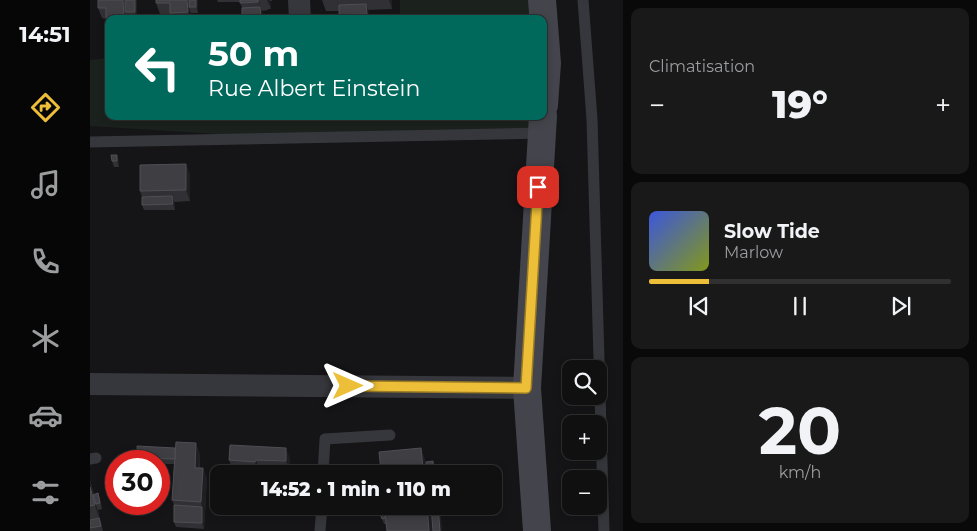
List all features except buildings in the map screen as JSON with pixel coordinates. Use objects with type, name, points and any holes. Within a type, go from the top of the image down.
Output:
[{"type":"street","points":[[299,0],[300,15]]},
{"type":"street","points":[[542,0],[543,15]]},
{"type":"street","points":[[537,531],[526,388],[542,124]]},
{"type":"street","points":[[90,384],[526,388]]},
{"type":"lane","points":[[583,0],[592,119],[604,531]]},
{"type":"lane","points":[[90,142],[542,124]]},
{"type":"lane","points":[[324,465],[325,439],[390,435]]},
{"type":"lane","points":[[320,531],[321,515]]},
{"type":"shaded area","points":[[400,0],[542,0],[544,15],[400,15]]},
{"type":"shaded area","points":[[105,58],[105,120],[543,120],[542,133],[218,134],[90,126],[90,60]]},
{"type":"route","points":[[348,386],[526,388],[538,187]]}]
